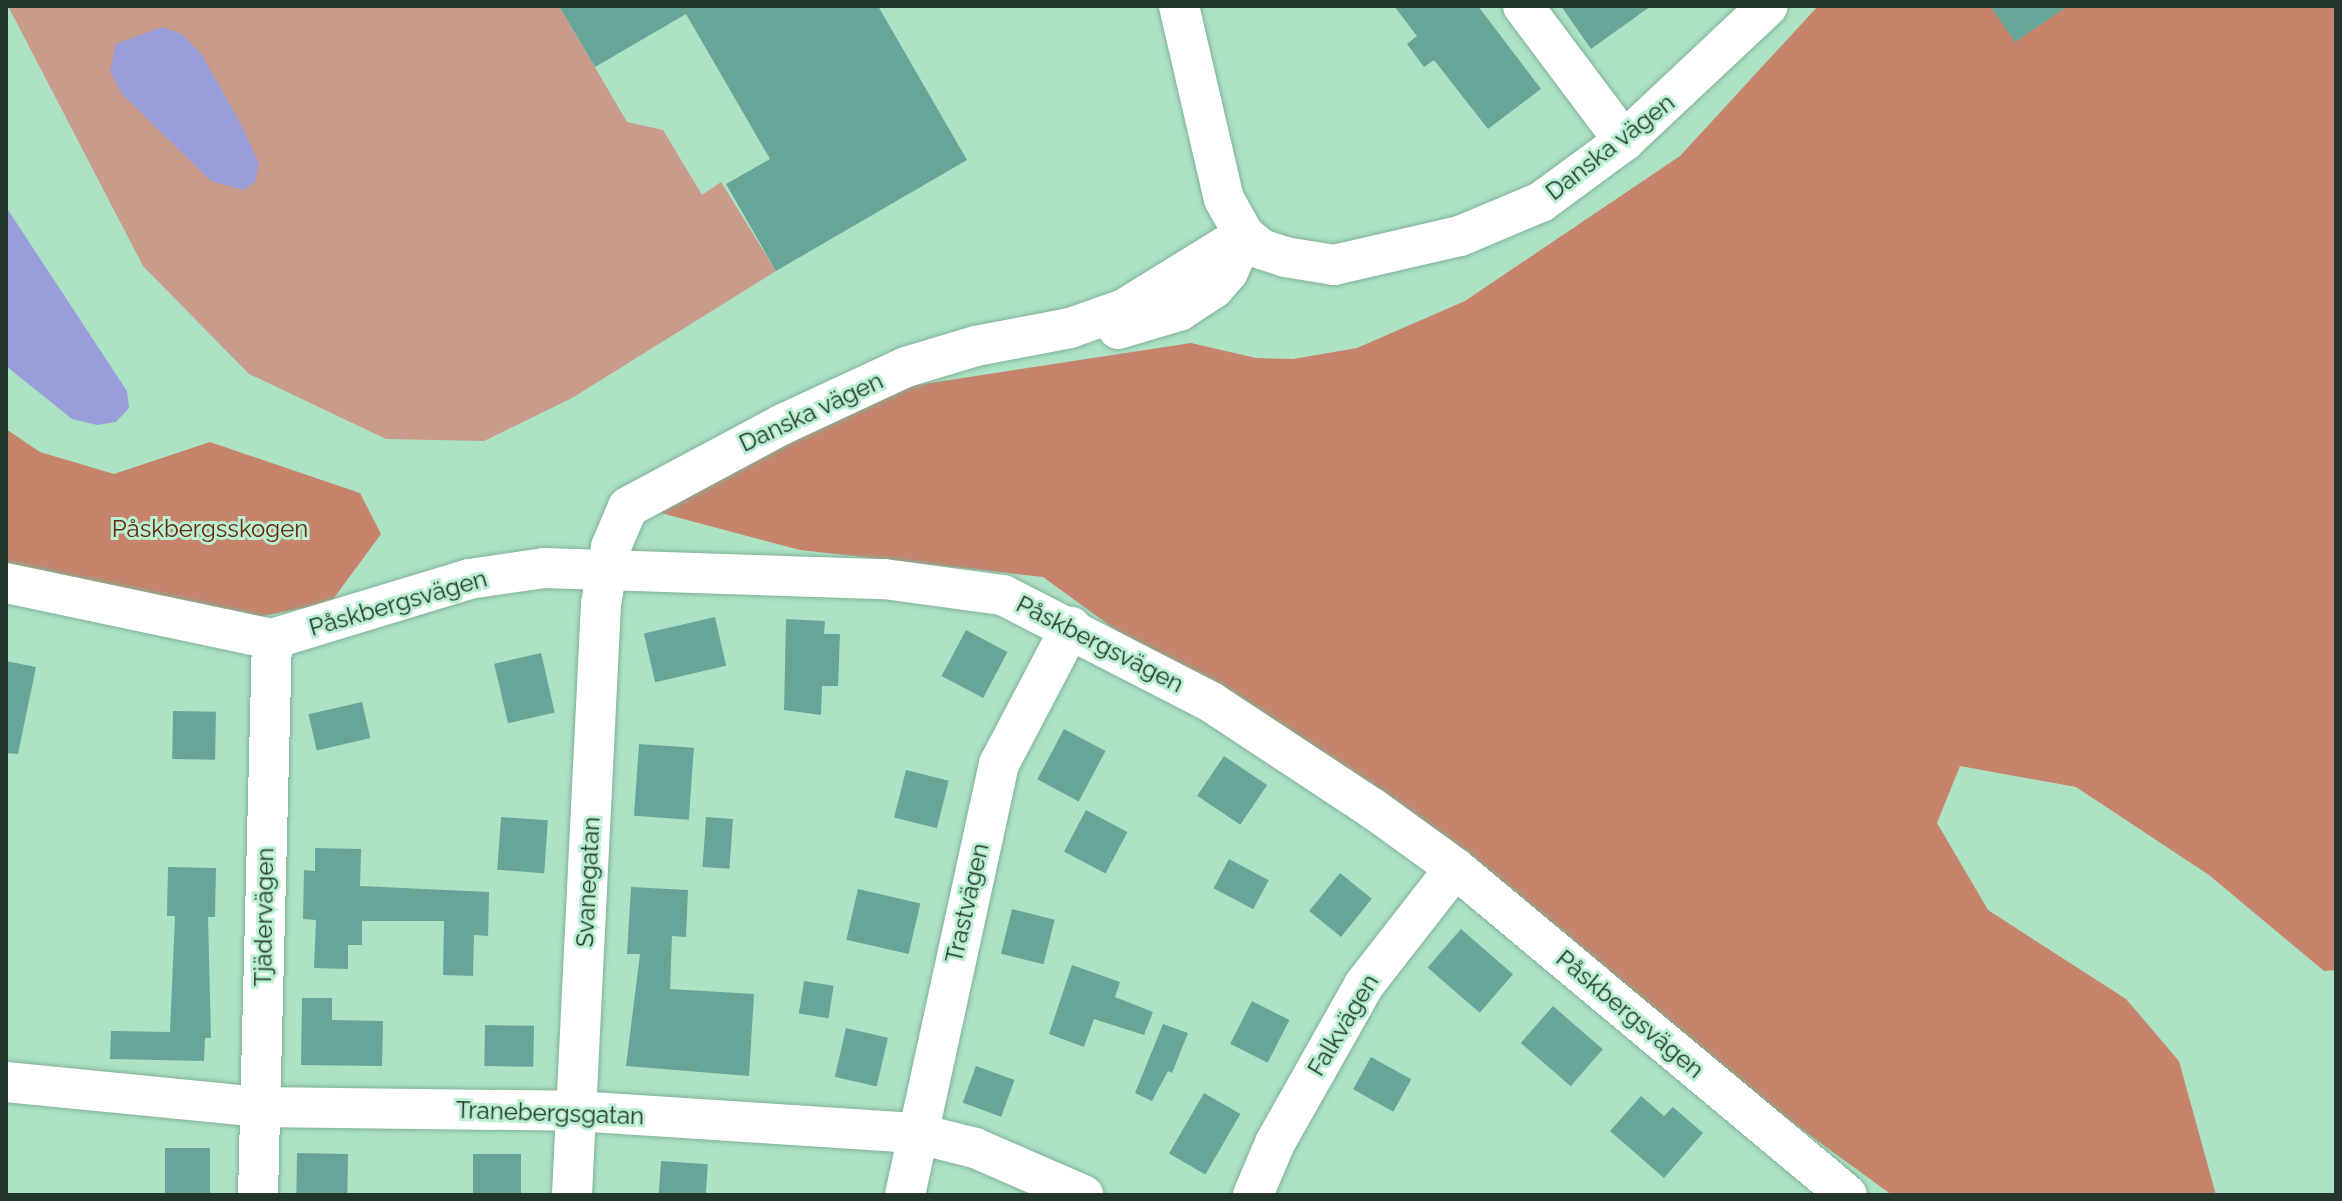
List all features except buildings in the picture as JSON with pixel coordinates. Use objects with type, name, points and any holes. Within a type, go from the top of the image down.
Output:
[{"type":"street","points":[[1179,6],[1224,199],[1244,235]]},
{"type":"street","points":[[1523,6],[1624,141]]},
{"type":"street","name":"Danska vägen","points":[[608,569],[619,520],[641,495],[906,367],[964,349],[1070,328],[1124,309],[1244,235],[1261,249],[1307,262],[1346,264],[1460,236],[1541,202],[1624,141],[1768,6]]},
{"type":"street","name":"Påskbergsvägen","points":[[6,583],[272,639],[469,579],[544,568],[950,585],[1003,595],[1071,627],[1248,725],[1455,868],[1847,1195]]},
{"type":"street","name":"Svanegatan","points":[[572,1195],[600,628],[608,569]]},
{"type":"street","name":"Trastvägen","points":[[905,1195],[915,1133],[999,764],[1071,627]]},
{"type":"street","name":"Tjädervägen","points":[[258,1195],[272,639]]},
{"type":"street","name":"Falkvägen","points":[[1253,1195],[1351,1007],[1455,868]]},
{"type":"street","name":"Tranebergsgatan","points":[[6,1082],[259,1107],[576,1111],[915,1133],[975,1148],[1083,1195]]},
{"type":"shaded area","points":[[8,6],[559,6],[627,122],[663,130],[702,195],[721,182],[776,271],[572,398],[484,441],[386,439],[249,374],[143,266]]},
{"type":"green space","points":[[1818,6],[2335,6],[2336,970],[2324,971],[2209,875],[2076,787],[1960,766],[1937,823],[1988,910],[2126,999],[2179,1061],[2216,1195],[1892,1195],[1043,577],[800,550],[661,513],[672,497],[891,389],[1191,343],[1256,358],[1293,359],[1357,348],[1465,301],[1680,156]]},
{"type":"green space","name":"Påskbergsskogen","points":[[6,429],[40,452],[114,474],[210,442],[360,493],[381,534],[331,602],[245,620],[6,576]]},
{"type":"water","points":[[162,27],[182,34],[202,55],[244,130],[259,164],[255,182],[244,190],[211,181],[122,94],[110,71],[116,44]]},
{"type":"water","points":[[6,207],[127,391],[129,408],[116,422],[97,425],[72,419],[6,366]]}]
